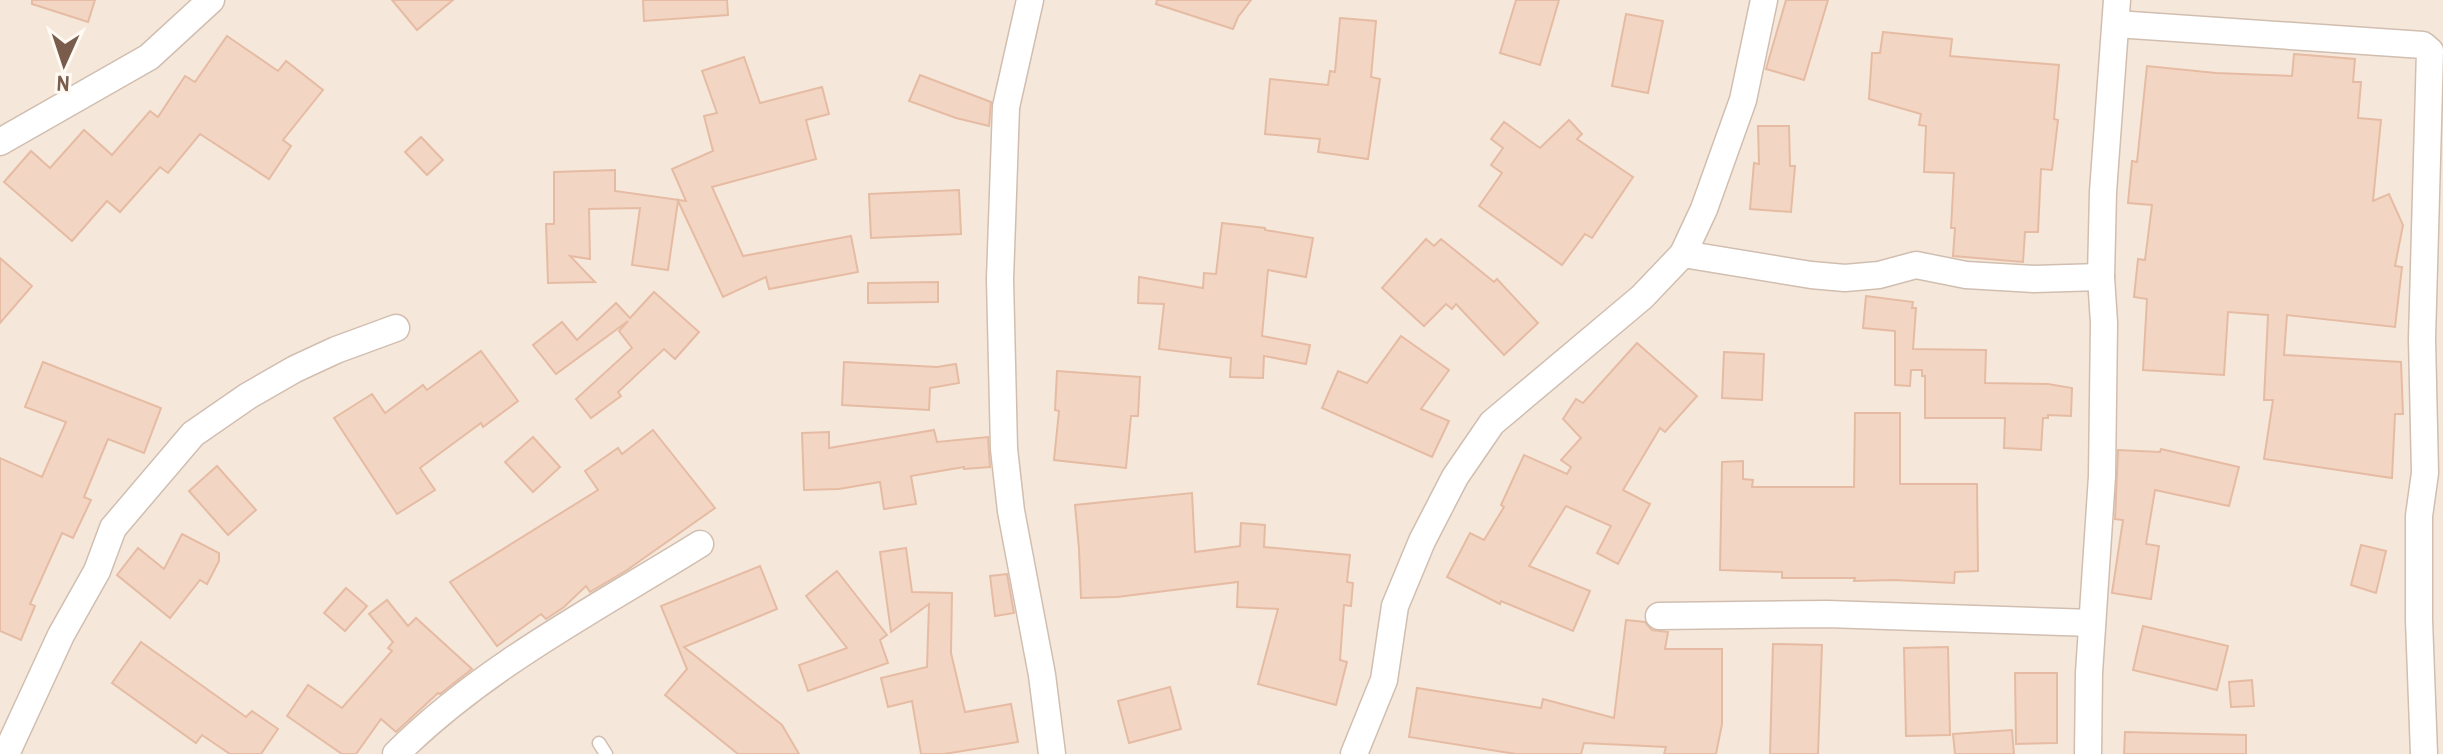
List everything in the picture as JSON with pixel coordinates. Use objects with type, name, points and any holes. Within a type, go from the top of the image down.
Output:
[{"type":"street","points":[[0,142],[149,57],[211,0]]},
{"type":"street","points":[[1030,0],[1006,107],[1000,279],[1004,449],[1011,511],[1042,675],[1052,754]]},
{"type":"street","points":[[1354,754],[1384,680],[1395,606],[1422,541],[1455,477],[1492,423],[1642,297],[1683,254],[1704,209],[1743,100],[1764,0]]},
{"type":"street","points":[[2088,754],[2089,673],[2102,476],[2103,192],[2116,12],[2423,45],[2430,51],[2422,339],[2434,474],[2419,516],[2424,754]]},
{"type":"street","points":[[1683,254],[1845,278],[1879,275],[1916,265],[1966,275],[2034,279],[2101,277]]},
{"type":"street","points":[[6,754],[61,635],[97,571],[113,528],[193,434],[248,396],[295,369],[396,328]]},
{"type":"street","points":[[396,754],[420,730],[499,669],[700,544]]},
{"type":"street","points":[[1659,616],[1827,614],[2092,623]]},
{"type":"shaded area","points":[[0,0],[2443,0],[2443,754],[0,754]]},
{"type":"building","points":[[32,0],[95,0],[88,22],[32,4]]},
{"type":"building","points":[[392,0],[453,0],[417,30]]},
{"type":"building","points":[[643,0],[727,0],[728,15],[644,21]]},
{"type":"building","points":[[1157,0],[1251,0],[1233,29],[1156,4]]},
{"type":"building","points":[[1516,0],[1559,0],[1540,65],[1500,53]]},
{"type":"building","points":[[1786,0],[1828,0],[1804,80],[1766,69]]},
{"type":"building","points":[[1626,14],[1663,21],[1648,93],[1612,86]]},
{"type":"building","points":[[1340,18],[1376,21],[1371,77],[1380,79],[1368,159],[1318,152],[1320,139],[1265,134],[1270,79],[1328,85],[1330,71],[1335,72]]},
{"type":"building","points":[[1883,32],[1952,39],[1950,56],[2059,65],[2054,119],[2058,120],[2052,170],[2041,169],[2038,232],[2025,232],[2023,262],[1953,256],[1954,173],[1924,172],[1926,126],[1919,125],[1921,114],[1869,99],[1872,53],[1880,53]]},
{"type":"building","points":[[227,36],[278,71],[286,61],[323,90],[283,140],[291,146],[269,179],[200,134],[168,173],[160,167],[120,212],[107,201],[72,241],[4,182],[31,151],[50,168],[84,130],[112,155],[150,111],[158,117],[185,76],[195,82]]},
{"type":"building","points":[[2294,54],[2355,59],[2353,82],[2361,82],[2358,118],[2381,120],[2373,201],[2389,194],[2403,225],[2395,266],[2402,267],[2395,327],[2287,315],[2284,355],[2401,362],[2403,414],[2395,414],[2392,478],[2264,459],[2273,400],[2264,400],[2268,315],[2228,312],[2224,375],[2143,370],[2147,299],[2134,297],[2138,259],[2145,260],[2152,205],[2128,203],[2132,161],[2137,162],[2147,66],[2292,76]]},
{"type":"building","points":[[744,57],[760,103],[822,87],[829,114],[806,120],[816,159],[712,187],[743,256],[851,236],[858,272],[769,289],[766,277],[723,297],[678,201],[668,270],[632,265],[640,208],[589,209],[590,259],[570,256],[595,282],[548,283],[546,224],[554,224],[554,172],[615,170],[615,191],[686,201],[672,169],[713,151],[704,116],[717,113],[702,71]]},
{"type":"building","points":[[920,75],[991,102],[989,126],[909,101]]},
{"type":"building","points":[[1569,120],[1582,134],[1577,139],[1633,177],[1592,238],[1585,234],[1562,265],[1479,206],[1502,173],[1491,165],[1503,148],[1491,139],[1504,122],[1540,148]]},
{"type":"building","points":[[1758,126],[1789,126],[1790,166],[1795,166],[1791,212],[1750,209],[1754,163],[1759,164]]},
{"type":"building","points":[[421,137],[443,160],[427,175],[405,152]]},
{"type":"building","points":[[959,190],[961,234],[871,238],[869,194]]},
{"type":"building","points":[[1222,223],[1313,238],[1306,277],[1268,270],[1262,336],[1310,345],[1306,364],[1264,356],[1263,378],[1230,377],[1231,358],[1159,349],[1164,304],[1138,303],[1139,277],[1203,288],[1204,273],[1216,274]]},
{"type":"building","points":[[1426,239],[1434,246],[1441,239],[1494,282],[1497,279],[1538,323],[1504,355],[1456,304],[1452,309],[1446,304],[1424,326],[1382,288]]},
{"type":"building","points":[[0,258],[32,286],[0,323]]},
{"type":"building","points":[[938,282],[938,302],[868,303],[868,283]]},
{"type":"building","points":[[654,292],[699,332],[675,359],[664,349],[618,392],[621,396],[591,418],[576,399],[632,348],[619,331],[628,321],[556,374],[533,345],[562,322],[577,340],[616,303],[630,318]]},
{"type":"building","points":[[1866,296],[1913,302],[1912,308],[1916,308],[1913,349],[1986,350],[1985,383],[2048,384],[2072,388],[2071,416],[2048,415],[2048,418],[2043,418],[2041,450],[2004,448],[2005,418],[1925,418],[1925,376],[1922,376],[1922,370],[1911,370],[1910,386],[1895,385],[1895,331],[1863,328]]},
{"type":"building","points":[[1401,336],[1449,370],[1421,409],[1449,421],[1432,457],[1322,408],[1338,371],[1367,383]]},
{"type":"building","points":[[1637,343],[1697,396],[1665,432],[1660,428],[1623,490],[1650,504],[1618,564],[1597,553],[1611,526],[1566,506],[1529,566],[1590,591],[1573,631],[1501,601],[1500,604],[1447,577],[1470,533],[1484,540],[1504,507],[1501,505],[1524,455],[1567,474],[1571,467],[1561,460],[1581,438],[1563,419],[1576,399],[1583,403]]},
{"type":"building","points":[[481,351],[518,401],[483,427],[481,423],[420,468],[435,490],[397,514],[334,418],[372,394],[385,413],[423,385],[427,390]]},
{"type":"building","points":[[1724,352],[1764,354],[1762,400],[1722,398]]},
{"type":"building","points":[[43,362],[161,408],[144,453],[108,439],[84,497],[91,500],[73,538],[62,533],[30,604],[35,606],[21,640],[0,631],[0,458],[42,477],[66,422],[25,407]]},
{"type":"building","points":[[844,362],[937,367],[956,364],[959,383],[930,388],[929,410],[842,405]]},
{"type":"building","points":[[1057,371],[1140,377],[1138,416],[1131,416],[1126,468],[1054,460],[1059,411],[1055,410]]},
{"type":"building","points":[[1855,413],[1900,413],[1900,484],[1977,484],[1978,571],[1955,572],[1954,583],[1782,578],[1782,572],[1720,570],[1722,462],[1743,461],[1743,479],[1753,480],[1752,487],[1854,487]]},
{"type":"building","points":[[653,430],[715,508],[627,570],[590,592],[586,586],[564,607],[546,619],[541,614],[497,646],[450,582],[598,490],[585,471],[618,448],[622,454]]},
{"type":"building","points":[[934,430],[937,442],[988,437],[990,467],[964,467],[911,476],[916,504],[884,509],[880,482],[839,489],[804,490],[802,433],[829,432],[829,448]]},
{"type":"building","points":[[533,437],[560,467],[533,492],[505,462]]},
{"type":"building","points":[[2161,449],[2239,467],[2229,506],[2155,490],[2146,544],[2159,546],[2151,599],[2112,593],[2123,520],[2115,519],[2118,450],[2160,452]]},
{"type":"building","points":[[217,466],[256,510],[228,535],[189,491]]},
{"type":"building","points":[[1192,493],[1195,552],[1240,546],[1241,523],[1265,525],[1264,547],[1350,555],[1347,582],[1353,583],[1351,606],[1344,605],[1340,660],[1347,662],[1336,705],[1258,684],[1278,609],[1237,607],[1238,582],[1117,597],[1081,598],[1075,505]]},
{"type":"building","points":[[182,534],[219,553],[219,561],[207,584],[200,580],[170,618],[117,575],[138,548],[164,569]]},
{"type":"building","points":[[2361,545],[2386,551],[2376,593],[2351,585]]},
{"type":"building","points":[[906,548],[912,592],[952,593],[951,653],[965,712],[1011,704],[1018,742],[944,754],[921,754],[912,701],[888,707],[881,678],[927,667],[929,604],[891,632],[880,552]]},
{"type":"building","points":[[760,566],[777,609],[684,647],[782,725],[799,754],[738,754],[665,695],[687,669],[661,606]]},
{"type":"building","points":[[837,571],[887,635],[880,640],[888,663],[808,691],[799,665],[847,648],[806,596]]},
{"type":"building","points":[[1007,574],[1014,613],[995,616],[990,576]]},
{"type":"building","points":[[346,588],[367,606],[345,631],[324,613]]},
{"type":"building","points":[[387,600],[408,626],[416,618],[472,669],[438,693],[396,732],[381,719],[356,754],[342,754],[287,716],[308,685],[342,708],[392,651],[388,648],[393,642],[369,614]]},
{"type":"building","points":[[1626,620],[1645,622],[1652,630],[1668,632],[1665,649],[1722,649],[1722,724],[1716,754],[1664,754],[1666,747],[1584,743],[1581,754],[1516,754],[1409,737],[1417,688],[1541,708],[1543,699],[1614,718]]},
{"type":"building","points":[[2143,626],[2228,646],[2217,690],[2133,670]]},
{"type":"building","points":[[141,642],[246,717],[252,711],[278,729],[261,754],[230,754],[202,735],[196,743],[112,683]]},
{"type":"building","points":[[1773,644],[1822,645],[1818,754],[1770,754]]},
{"type":"building","points":[[1948,647],[1950,735],[1906,736],[1904,648]]},
{"type":"building","points":[[2015,673],[2057,673],[2057,743],[2016,744]]},
{"type":"building","points":[[2252,680],[2254,706],[2231,707],[2229,682]]},
{"type":"building","points":[[1170,687],[1181,729],[1129,743],[1118,701]]},
{"type":"building","points":[[2012,730],[2014,754],[1955,754],[1953,734]]},
{"type":"building","points":[[2125,732],[2246,735],[2246,754],[2124,754]]}]
